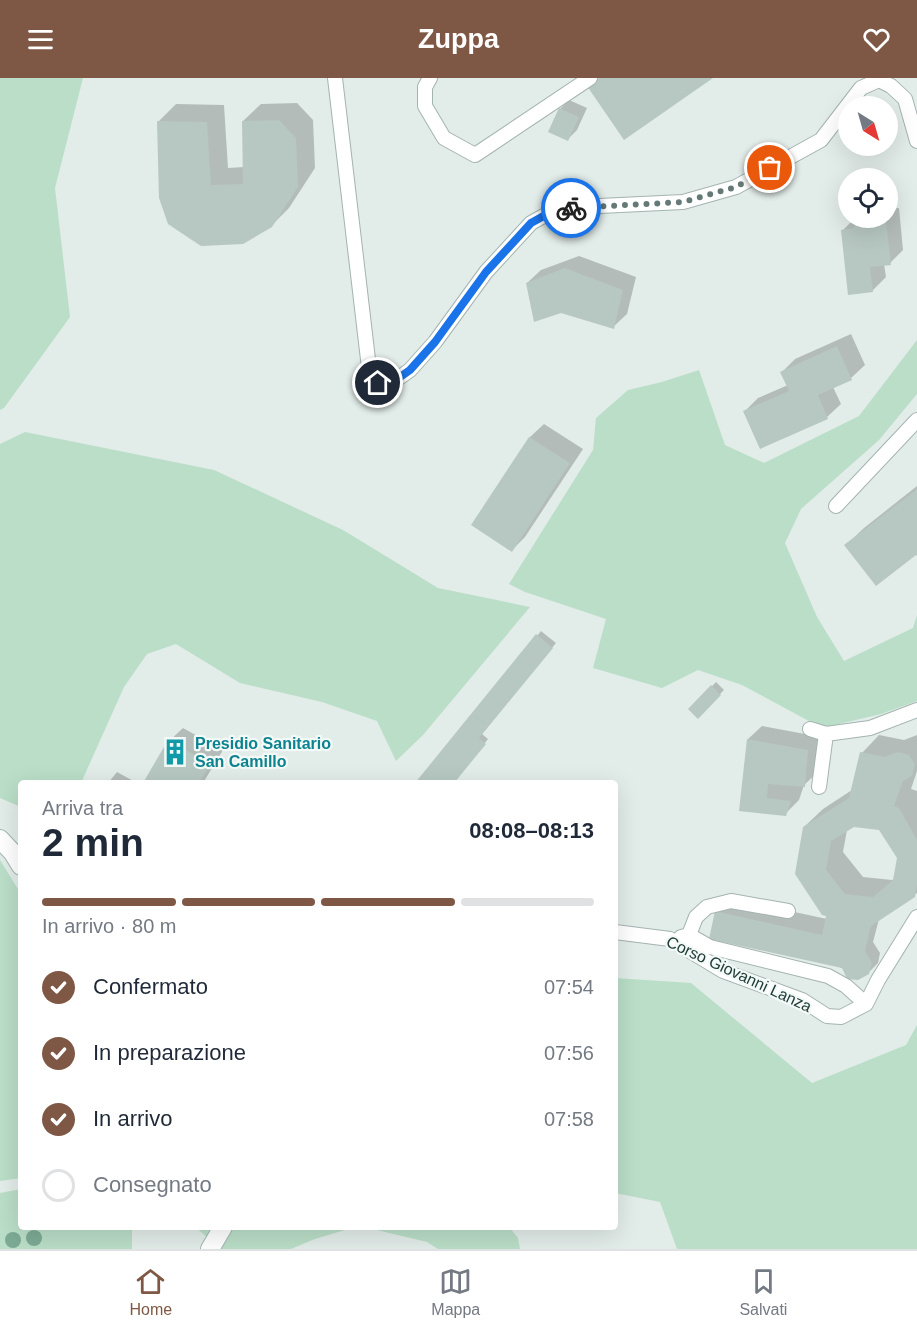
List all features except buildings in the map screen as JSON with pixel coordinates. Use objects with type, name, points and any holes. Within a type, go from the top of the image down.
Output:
[{"type":"street","points":[[0,839],[18,861]]},
{"type":"street","points":[[210,1249],[221,1230]]},
{"type":"lane","points":[[335,78],[369,368],[378,383],[393,382],[410,370],[435,342],[486,272],[508,247],[531,223],[558,208],[683,202],[736,187],[821,140],[861,88],[879,80],[891,86],[905,99],[917,141]]},
{"type":"lane","points":[[430,78],[425,87],[425,106],[444,138],[475,155],[590,78]]},
{"type":"lane","points":[[836,506],[917,420]]},
{"type":"lane","points":[[810,729],[826,734],[870,728],[917,710]]},
{"type":"lane","points":[[819,787],[826,734]]},
{"type":"lane","points":[[689,935],[696,917],[707,907],[731,901],[788,911]]},
{"type":"lane","points":[[670,939],[689,935],[710,947],[828,976],[846,986],[866,1004],[917,917]]},
{"type":"lane","name":"Corso Giovanni Lanza","points":[[618,932],[670,939],[723,971],[802,1000],[827,1016],[841,1017],[866,1004]]},
{"type":"green space","points":[[0,78],[83,78],[55,188],[70,317],[4,408],[0,410]]},
{"type":"green space","points":[[917,340],[917,394],[879,440],[801,509],[785,543],[817,617],[844,661],[913,628],[917,615],[917,701],[881,714],[822,728],[742,685],[698,670],[662,688],[593,668],[606,619],[525,592],[509,584],[593,450],[596,418],[628,390],[699,370],[725,445],[764,463],[859,416]]},
{"type":"green space","points":[[25,432],[214,470],[343,530],[438,588],[530,607],[423,735],[396,761],[377,721],[322,702],[240,683],[176,644],[147,654],[124,687],[82,780],[18,780],[18,806],[0,798],[0,444]]},
{"type":"green space","points":[[0,860],[18,889],[18,1178],[0,1181]]},
{"type":"green space","points":[[618,978],[691,983],[812,1083],[906,1045],[917,1025],[917,1249],[677,1249],[660,1202],[618,1194]]},
{"type":"green space","points":[[18,1190],[18,1230],[132,1230],[132,1249],[0,1249],[0,1193]]},
{"type":"green space","points":[[199,1230],[345,1230],[291,1249],[221,1249]]},
{"type":"green space","points":[[377,1230],[511,1230],[518,1238],[520,1249],[438,1249],[427,1242]]},
{"type":"way so far","points":[[571,208],[683,202],[736,187],[770,168]]},
{"type":"place","name":"Presidio Sanitario San Camillo","points":[[175,752]]},
{"type":"route","points":[[378,383],[393,382],[410,370],[435,342],[486,272],[531,223],[558,208],[571,208]]}]
